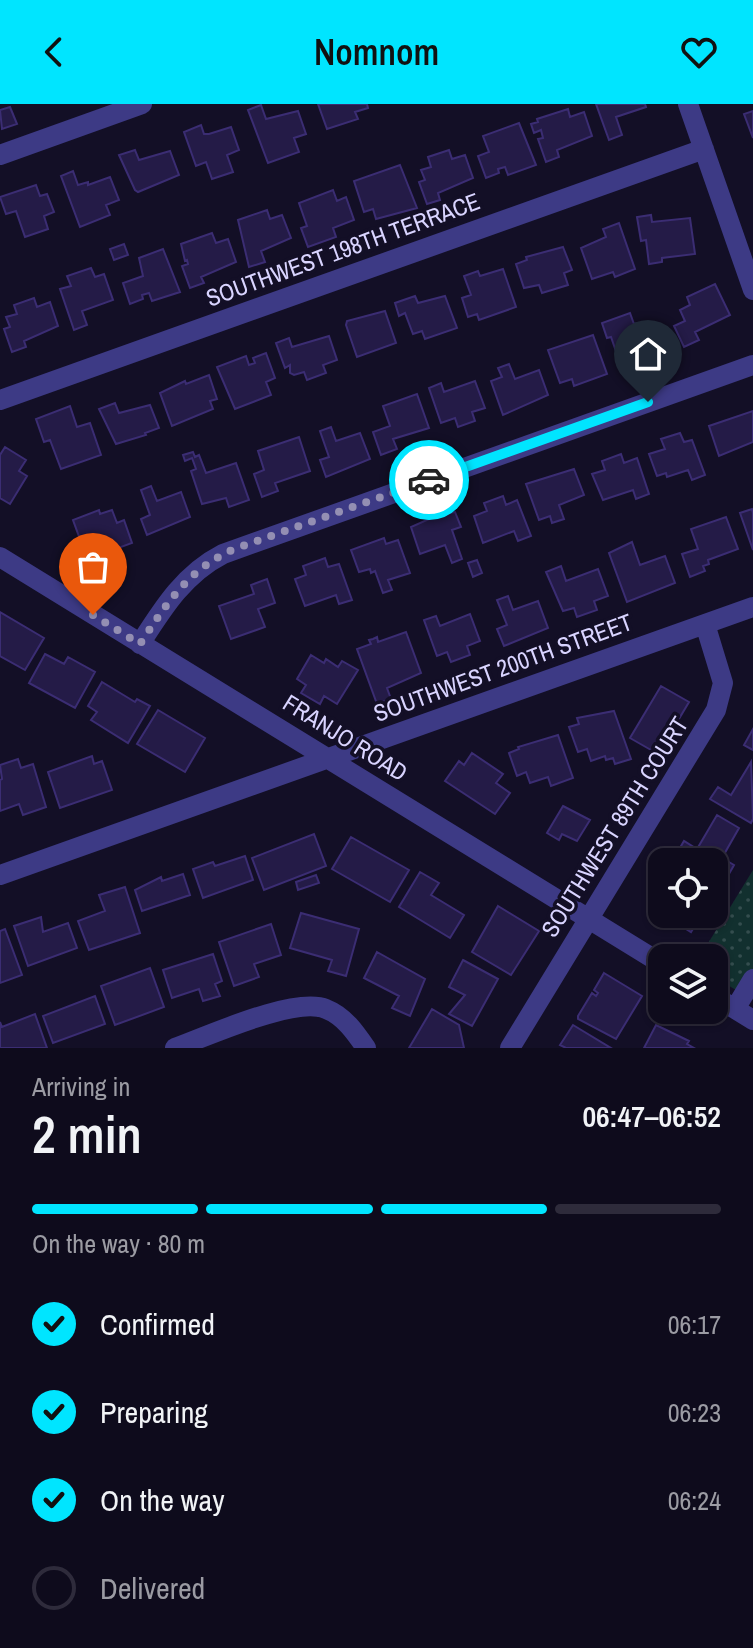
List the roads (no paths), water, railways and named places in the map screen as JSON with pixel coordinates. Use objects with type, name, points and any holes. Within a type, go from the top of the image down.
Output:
[{"type":"street","points":[[0,155],[142,104]]},
{"type":"street","points":[[688,104],[753,290]]},
{"type":"street","name":"SOUTHWEST 198TH TERRACE","points":[[0,400],[704,149]]},
{"type":"street","points":[[140,644],[172,595],[199,569],[223,554],[753,365]]},
{"type":"street","name":"FRANJO ROAD","points":[[0,557],[648,955]]},
{"type":"street","name":"SOUTHWEST 200TH STREET","points":[[0,875],[753,607]]},
{"type":"street","name":"SOUTHWEST 89TH COURT","points":[[510,1048],[716,710],[723,683],[705,624]]},
{"type":"street","points":[[744,1014],[753,979]]},
{"type":"street","points":[[175,1048],[282,1010],[308,1005],[338,1015],[366,1048]]}]
